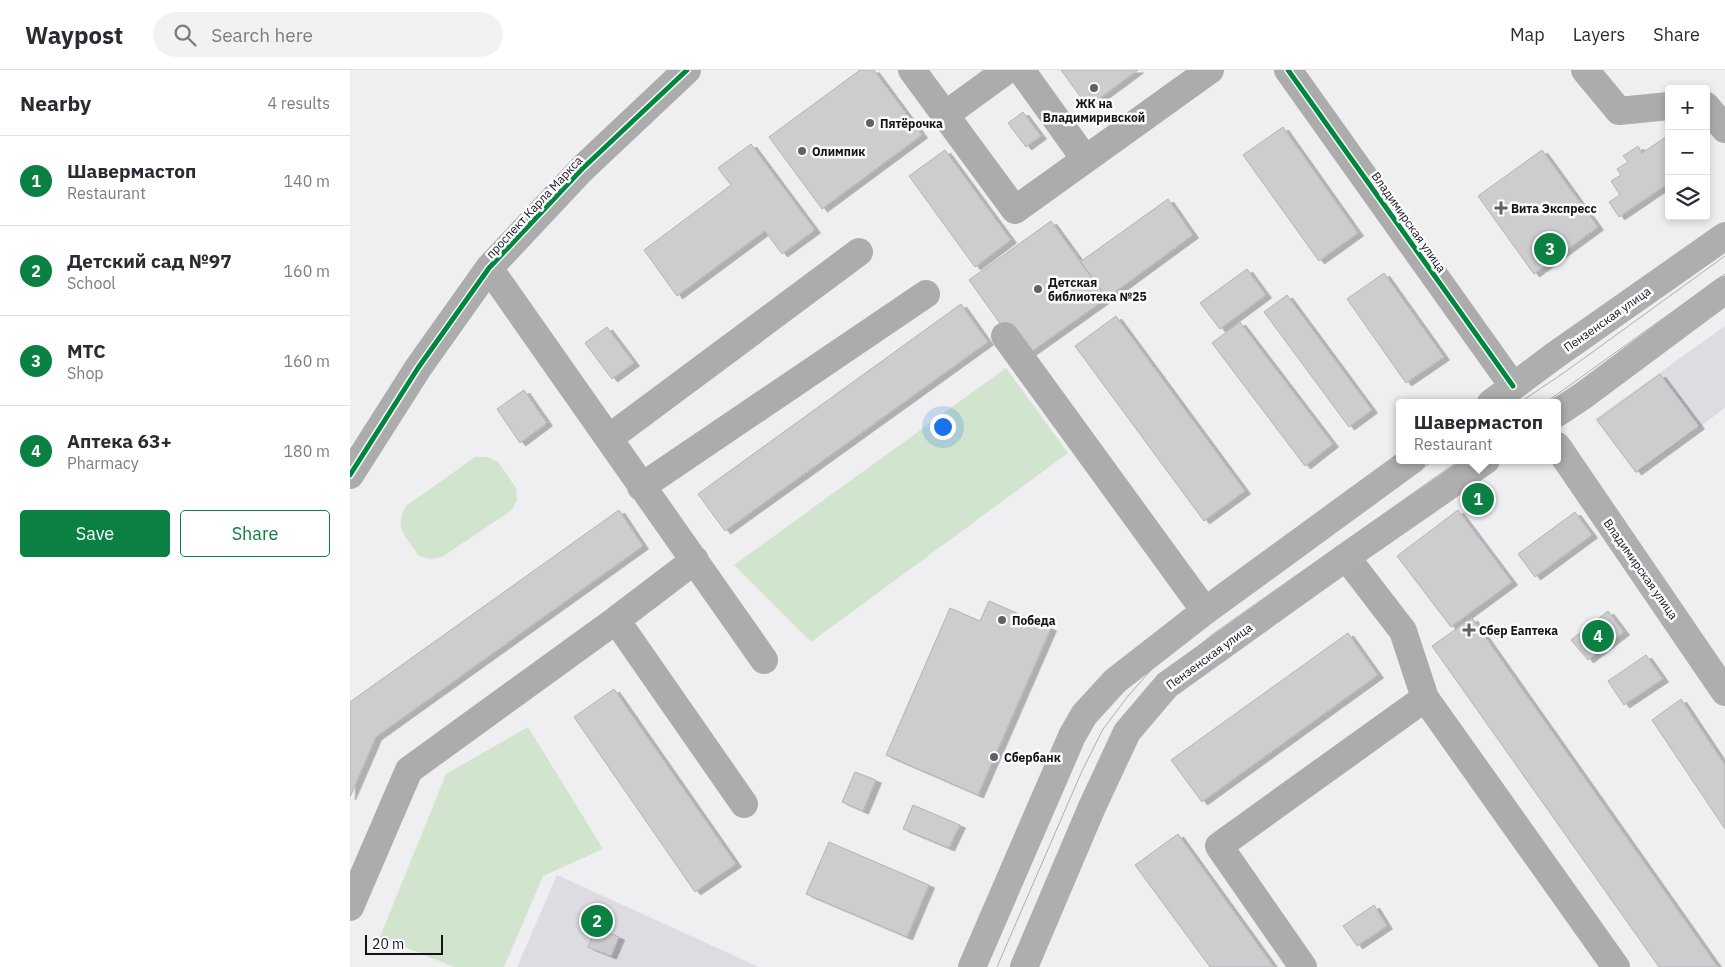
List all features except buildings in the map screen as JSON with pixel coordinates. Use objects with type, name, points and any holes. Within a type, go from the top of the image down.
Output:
[{"type":"main road","name":"Пензенская улица","points":[[1503,399],[1518,394],[1725,236]]},
{"type":"main road","points":[[1561,410],[1725,290]]},
{"type":"main road","name":"Владимирская улица","points":[[1561,452],[1725,692]]},
{"type":"main road","points":[[972,967],[1072,736],[1084,715],[1115,681],[1205,610],[1406,464]]},
{"type":"main road","name":"Пензенская улица","points":[[1024,967],[1092,807],[1127,732],[1167,685],[1480,464]]},
{"type":"street","name":"проспект Карла Маркса","points":[[350,475],[418,368],[489,268],[582,169],[687,70]]},
{"type":"street","points":[[912,70],[1015,210],[1210,70]]},
{"type":"street","points":[[945,115],[1007,70]]},
{"type":"street","points":[[1021,70],[1086,159]]},
{"type":"street","name":"Владимирская улица","points":[[1288,70],[1518,394]]},
{"type":"street","points":[[1585,70],[1619,111],[1665,106]]},
{"type":"street","points":[[1710,111],[1725,129]]},
{"type":"street","points":[[609,438],[859,252]]},
{"type":"street","points":[[489,268],[764,660]]},
{"type":"street","points":[[641,487],[926,294]]},
{"type":"street","points":[[1005,336],[1205,610]]},
{"type":"street","points":[[1346,557],[1403,631],[1425,698],[1616,967]]},
{"type":"street","points":[[350,907],[409,770],[616,620],[695,560]]},
{"type":"street","points":[[616,620],[744,804]]},
{"type":"street","points":[[1303,967],[1219,846],[1425,698]]},
{"type":"shaded area","points":[[1725,326],[1725,408],[1636,474],[1595,419]]},
{"type":"shaded area","points":[[557,875],[759,967],[517,967]]},
{"type":"green space","points":[[1006,368],[1068,453],[811,642],[734,565]]},
{"type":"green space","points":[[475,457],[487,457],[498,462],[516,488],[517,500],[512,510],[442,557],[430,559],[419,556],[403,532],[401,526],[402,513],[406,506]]},
{"type":"green space","points":[[528,727],[603,849],[543,876],[504,967],[454,967],[380,937],[446,774]]},
{"type":"tram line","points":[[1525,399],[1725,256]]},
{"type":"tram line","points":[[1551,399],[1725,274]]},
{"type":"tram line","points":[[997,967],[1082,771],[1103,729],[1129,695],[1158,662],[1212,618],[1428,464]]},
{"type":"tram line","points":[[1014,967],[1106,753],[1129,715],[1160,678],[1213,634],[1454,464]]},
{"type":"cycle path","points":[[350,475],[418,368],[489,268],[582,169],[687,70]]},
{"type":"cycle path","points":[[1288,70],[1513,386]]},
{"type":"place","name":"ЖК на Владимиривской","points":[[1094,88]]},
{"type":"place","name":"Пятёрочка","points":[[870,123]]},
{"type":"place","name":"Олимпик","points":[[802,151]]},
{"type":"place","name":"Вита Экспресс","points":[[1501,208]]},
{"type":"place","name":"МТС","points":[[1550,249]]},
{"type":"place","name":"Детская библиотека №25","points":[[1038,289]]},
{"type":"place","name":"Шавермастоп","points":[[1478,499]]},
{"type":"place","name":"Победа","points":[[1002,620]]},
{"type":"place","name":"Сбер Еаптека","points":[[1469,630]]},
{"type":"place","name":"Аптека 63+","points":[[1598,636]]},
{"type":"place","name":"Сбербанк","points":[[994,757]]},
{"type":"place","name":"Детский сад №97","points":[[597,921]]}]
